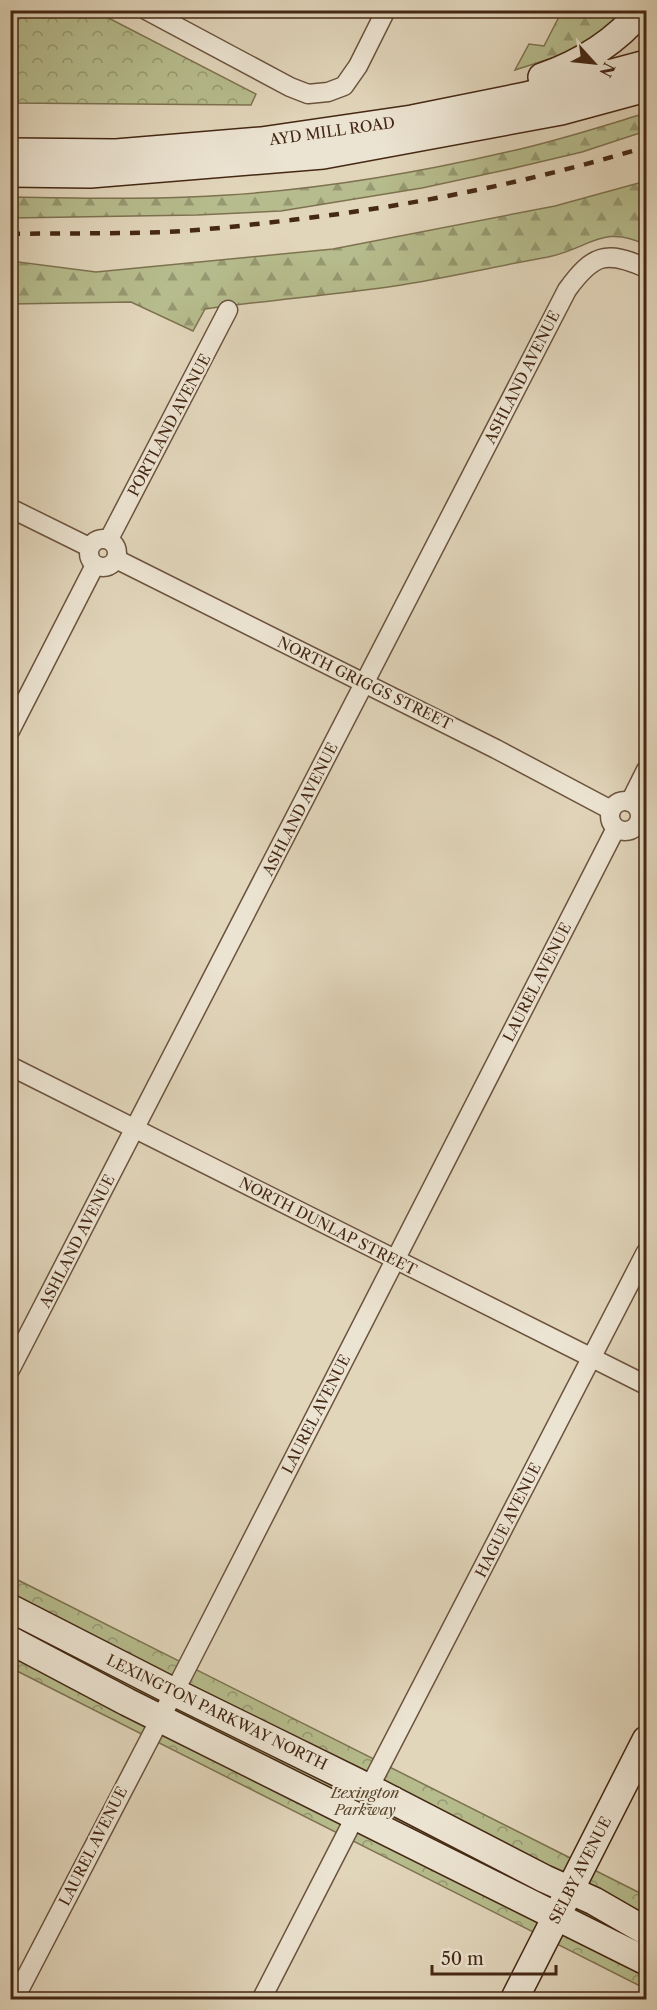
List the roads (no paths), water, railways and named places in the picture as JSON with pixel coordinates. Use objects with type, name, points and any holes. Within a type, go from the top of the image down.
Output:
[{"type":"main road","points":[[412,119],[565,69],[612,41],[642,10]]},
{"type":"main road","points":[[642,75],[637,43],[646,19]]},
{"type":"main road","name":"AYD MILL ROAD","points":[[10,152],[116,153],[261,141],[412,119],[642,75]]},
{"type":"main road","name":"AYD MILL ROAD","points":[[10,173],[90,174],[323,155],[561,111],[642,75]]},
{"type":"main road","name":"LEXINGTON PARKWAY NORTH","points":[[10,1608],[569,1891],[594,1901],[646,1930]]},
{"type":"main road","name":"LEXINGTON PARKWAY NORTH","points":[[10,1640],[160,1718],[646,1961]]},
{"type":"main road","name":"SELBY AVENUE","points":[[514,2000],[646,1740]]},
{"type":"street","points":[[146,10],[290,87],[308,94],[328,92],[344,86],[358,66],[386,10]]},
{"type":"street","name":"ASHLAND AVENUE","points":[[10,1370],[567,290],[583,268],[601,258],[623,258],[646,268]]},
{"type":"street","name":"PORTLAND AVENUE","points":[[109,539],[228,310]]},
{"type":"street","points":[[10,508],[92,556],[108,567],[116,559],[118,549],[109,539],[96,540],[92,556],[10,731]]},
{"type":"street","name":"NORTH GRIGGS STREET","points":[[116,559],[365,682],[611,810]]},
{"type":"street","points":[[630,802],[646,770]]},
{"type":"street","points":[[619,802],[630,802],[638,809],[642,826],[623,831],[616,828],[611,821],[611,810],[619,802]]},
{"type":"street","name":"LAUREL AVENUE","points":[[14,2000],[616,828]]},
{"type":"street","name":"NORTH DUNLAP STREET","points":[[10,1066],[646,1385]]},
{"type":"street","name":"HAGUE AVENUE","points":[[369,1788],[646,1252]]},
{"type":"street","points":[[261,2000],[356,1815]]},
{"type":"railway","points":[[10,234],[181,231],[381,208],[515,182],[646,147]]},
{"type":"park label","name":"Lexington Parkway","points":[[365,1800]]}]
